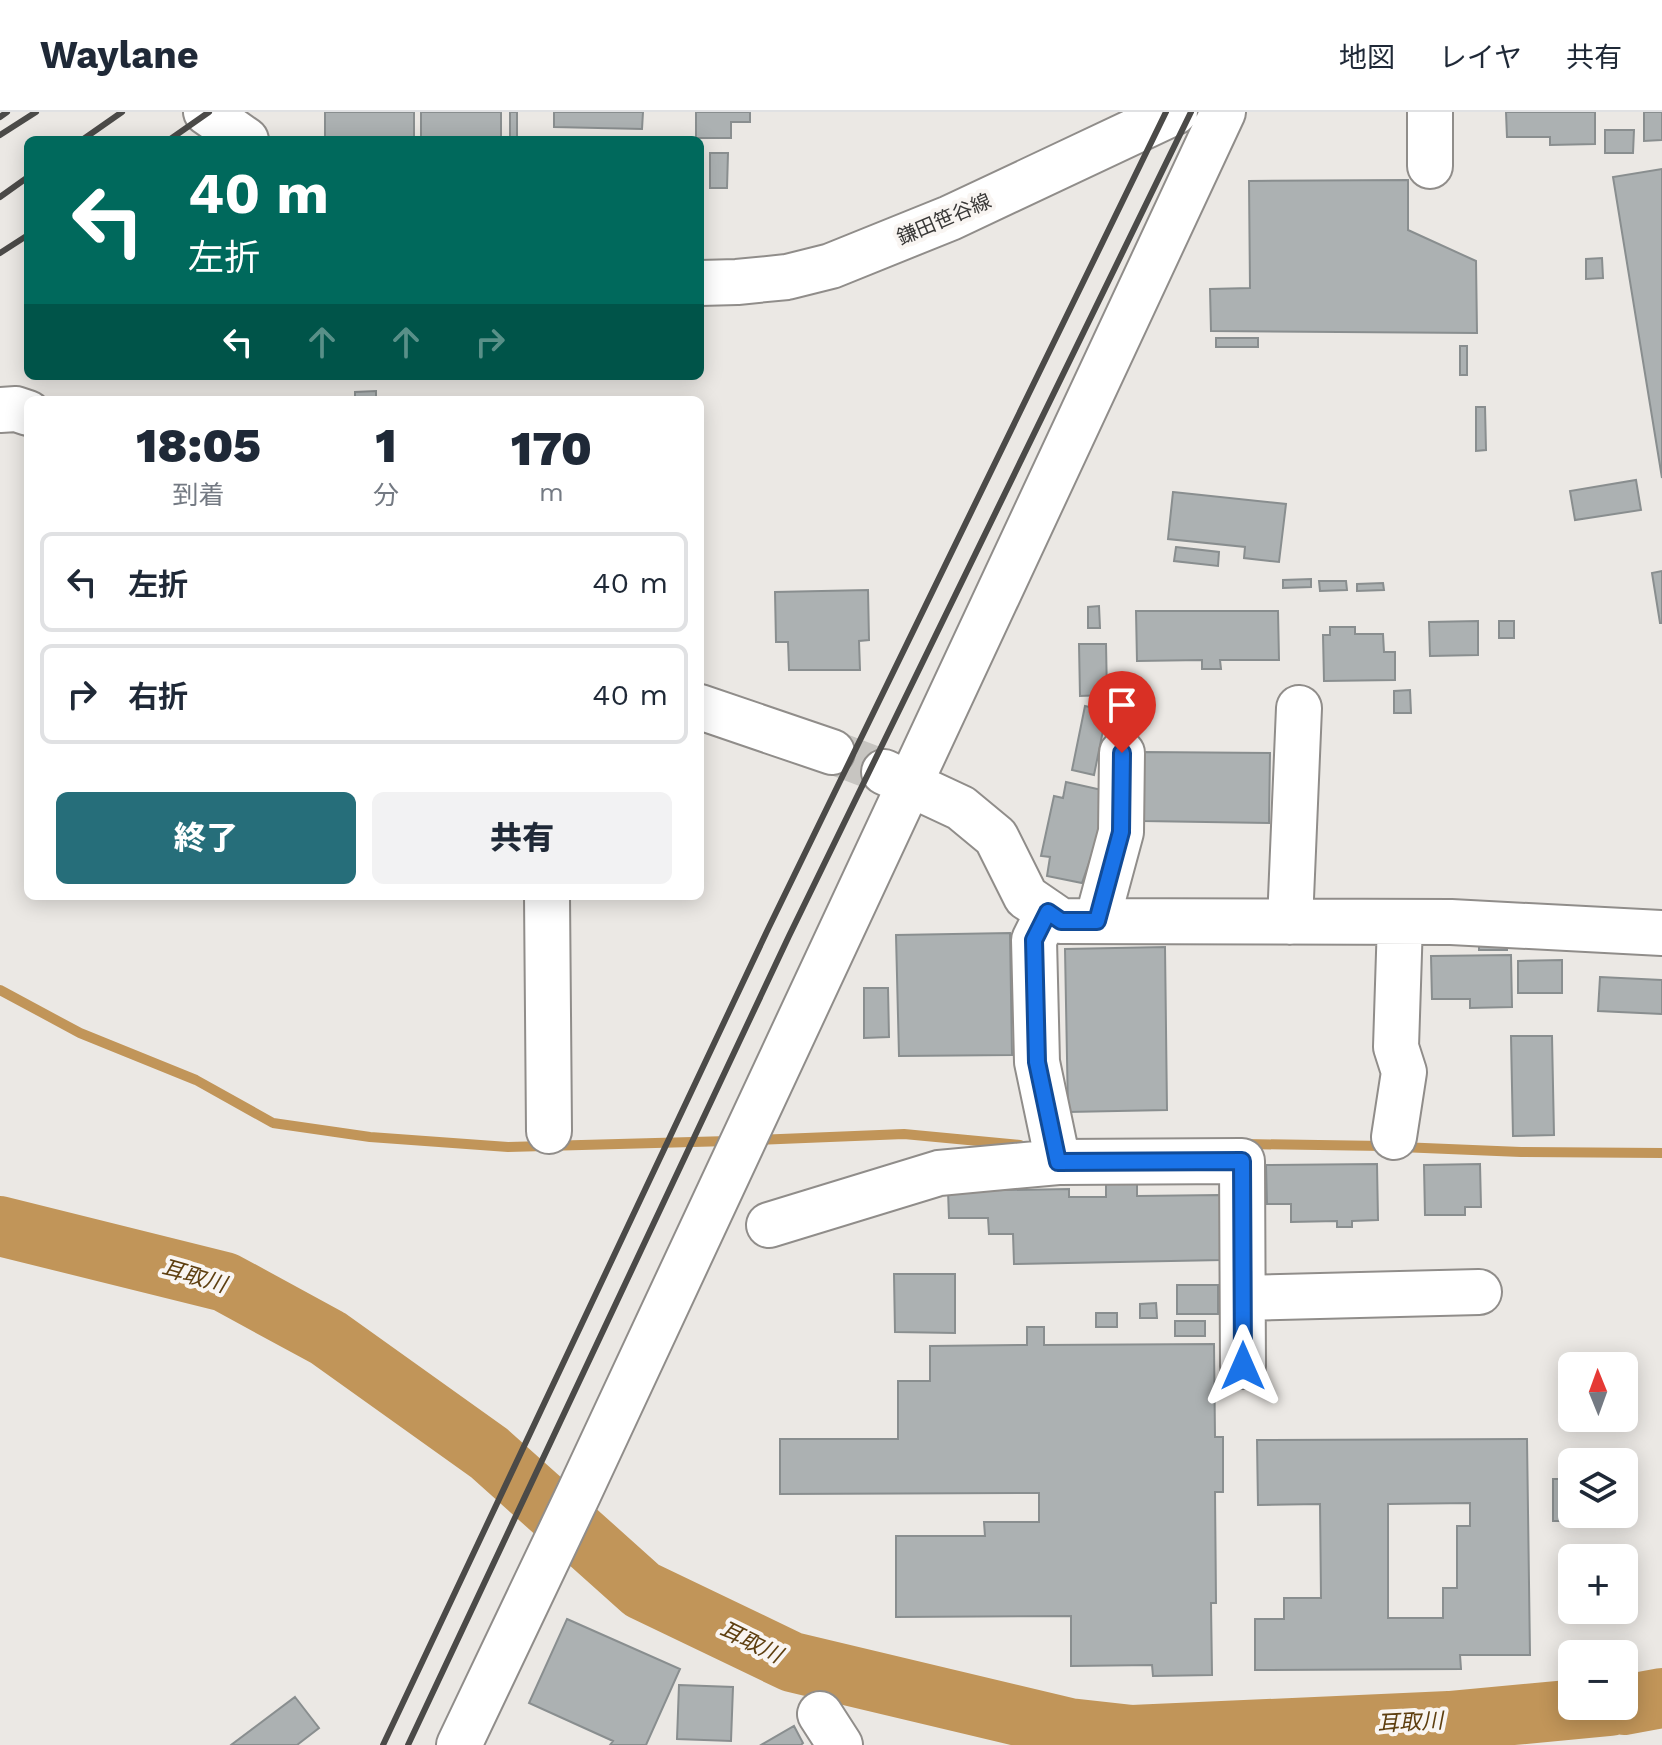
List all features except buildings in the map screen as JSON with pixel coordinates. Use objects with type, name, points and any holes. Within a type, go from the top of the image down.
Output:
[{"type":"street","points":[[206,112],[240,136]]},
{"type":"street","name":"鎌田笹谷線","points":[[704,283],[787,277],[831,266],[950,218],[1175,112]]},
{"type":"street","points":[[459,1745],[578,1495],[897,777],[1223,112]]},
{"type":"street","points":[[1430,112],[1430,166]]},
{"type":"street","points":[[0,410],[24,412]]},
{"type":"street","points":[[704,708],[832,752]]},
{"type":"street","points":[[1290,922],[1299,708]]},
{"type":"street","points":[[1097,921],[1121,832],[1122,753]]},
{"type":"street","points":[[897,777],[961,808],[996,837],[1026,897],[1061,921],[1400,922],[1662,933]]},
{"type":"street","points":[[547,900],[549,1131]]},
{"type":"street","points":[[1048,912],[1034,940],[1037,1062],[1056,1151]]},
{"type":"street","points":[[1394,1137],[1404,1072],[1396,1047],[1400,922]]},
{"type":"street","points":[[769,1225],[939,1173],[1056,1151],[1242,1161],[1243,1366]]},
{"type":"street","points":[[1243,1298],[1479,1292]]},
{"type":"waterway","points":[[0,990],[80,1033],[196,1080],[273,1123],[370,1137],[508,1147],[729,1141]]},
{"type":"waterway","points":[[757,1140],[904,1134],[1020,1145]]},
{"type":"waterway","points":[[1244,1144],[1384,1146]]},
{"type":"waterway","points":[[1400,1147],[1662,1153]]},
{"type":"waterway","name":"耳取川","points":[[0,1226],[225,1282],[328,1338],[489,1453],[642,1590],[792,1662],[1069,1728],[1132,1735],[1449,1721],[1558,1711]]},
{"type":"waterway","name":"耳取川","points":[[1638,1702],[1662,1698]]},
{"type":"tunnel","points":[[832,752],[884,772]]},
{"type":"railway","points":[[0,117],[7,112]]},
{"type":"railway","points":[[0,135],[36,112]]},
{"type":"railway","points":[[88,136],[122,112]]},
{"type":"railway","points":[[175,136],[209,112]]},
{"type":"railway","points":[[383,1745],[769,927],[1166,112]]},
{"type":"railway","points":[[408,1745],[789,936],[1191,112]]},
{"type":"railway","points":[[0,197],[24,180]]},
{"type":"railway","points":[[0,253],[24,238]]},
{"type":"route","points":[[1122,753],[1121,832],[1097,921],[1061,921],[1048,912],[1034,940],[1037,1062],[1058,1162],[1242,1161],[1243,1366]]}]
